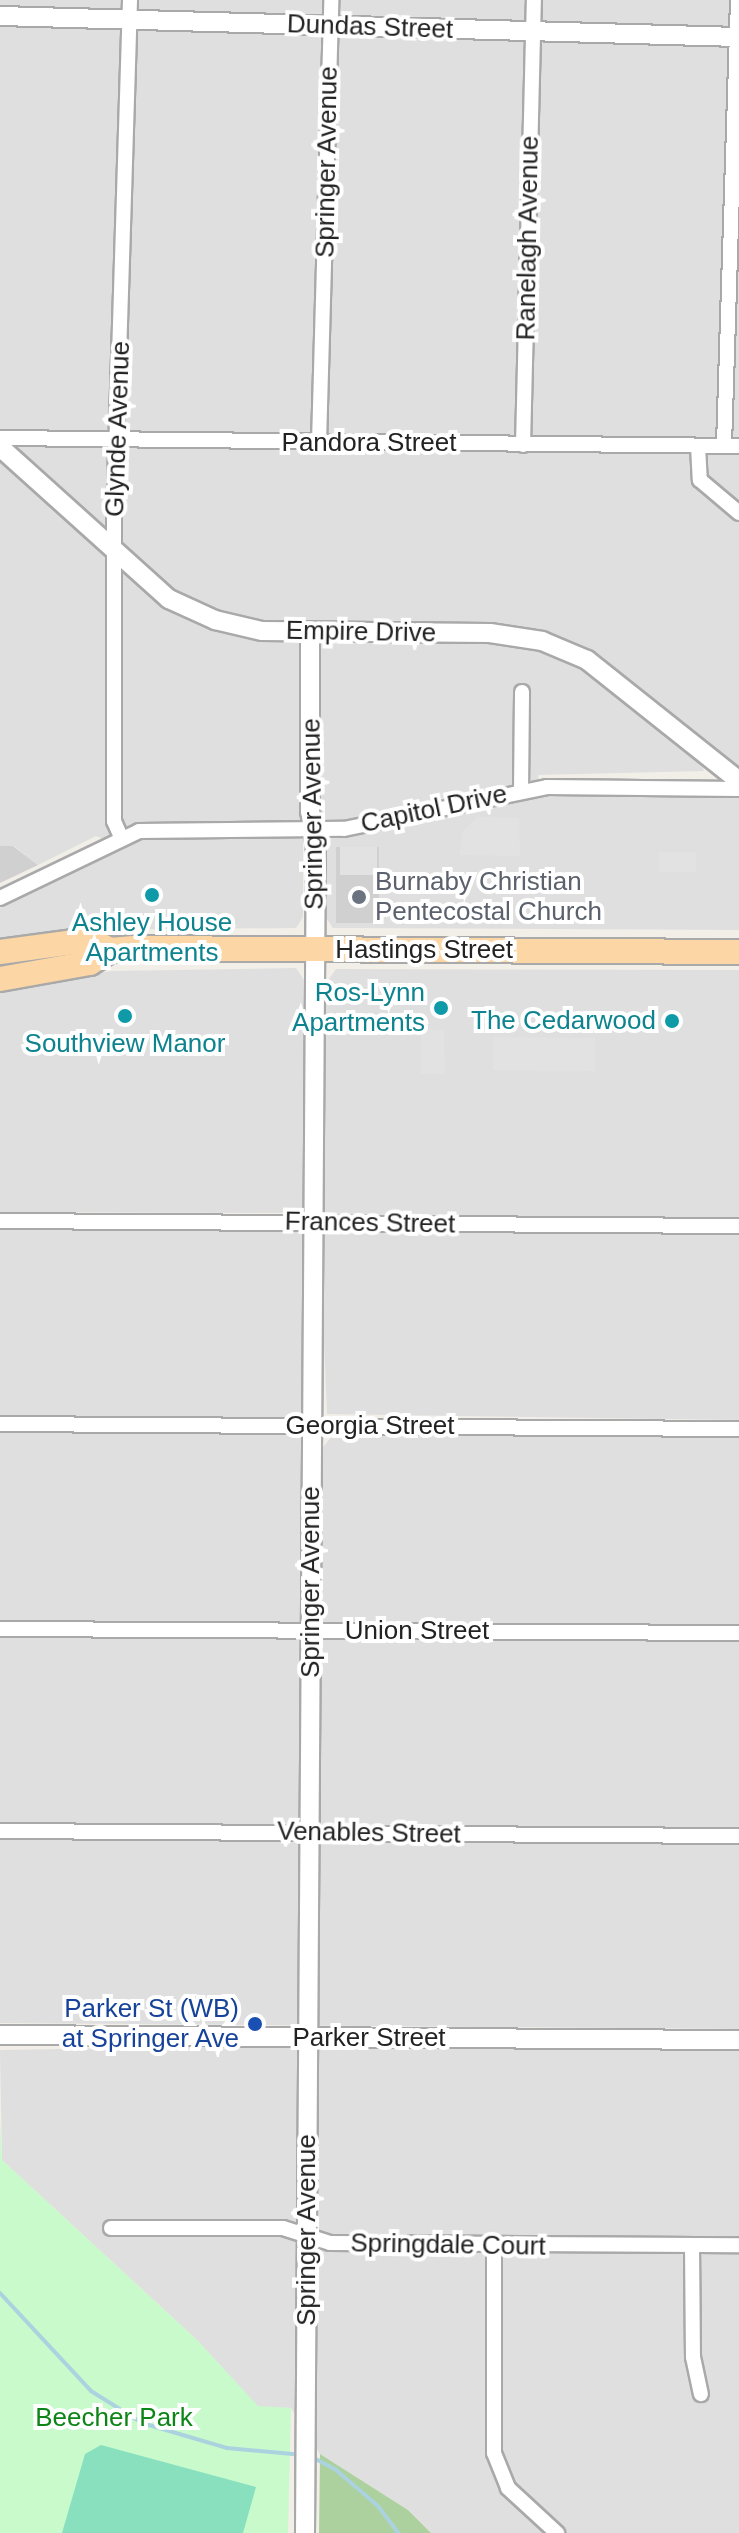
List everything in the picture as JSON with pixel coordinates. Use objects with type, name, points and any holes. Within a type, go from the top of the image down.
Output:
[{"type":"main road","name":"Hastings Street","points":[[0,952],[89,940],[110,950],[739,952]]},
{"type":"main road","name":"Hastings Street","points":[[0,979],[90,963],[110,950]]},
{"type":"street","name":"Glynde Avenue","points":[[121,837],[114,821],[115,553],[130,0]]},
{"type":"street","name":"Springer Avenue","points":[[319,443],[331,0]]},
{"type":"street","name":"Ranelagh Avenue","points":[[523,445],[534,0]]},
{"type":"street","points":[[732,446],[738,0]]},
{"type":"street","name":"Dundas Street","points":[[0,16],[738,37]]},
{"type":"street","name":"Pandora Street","points":[[0,438],[732,446]]},
{"type":"street","points":[[698,446],[700,480],[739,513]]},
{"type":"street","name":"Empire Drive","points":[[0,447],[169,599],[215,620],[262,631],[490,633],[542,641],[587,660],[739,781]]},
{"type":"street","name":"Springer Avenue","points":[[305,2533],[316,950],[310,631]]},
{"type":"street","points":[[521,791],[522,692]]},
{"type":"street","name":"Capitol Drive","points":[[0,898],[121,837],[152,830],[313,831],[521,791],[739,789]]},
{"type":"street","name":"Frances Street","points":[[0,1221],[739,1226]]},
{"type":"street","name":"Georgia Street","points":[[0,1424],[739,1429]]},
{"type":"street","name":"Union Street","points":[[0,1629],[739,1633]]},
{"type":"street","name":"Venables Street","points":[[0,1831],[739,1836]]},
{"type":"street","name":"Parker Street","points":[[0,2035],[739,2040]]},
{"type":"street","name":"Springdale Court","points":[[111,2228],[283,2228],[330,2243],[739,2245]]},
{"type":"street","points":[[692,2245],[693,2357],[701,2394]]},
{"type":"street","points":[[494,2246],[494,2453],[508,2488],[557,2533]]},
{"type":"shaded area","points":[[0,0],[739,0],[739,769],[584,649],[578,665],[701,762],[704,771],[538,775],[541,796],[739,797],[739,930],[333,928],[327,919],[327,850],[316,807],[303,807],[303,917],[296,928],[74,930],[0,940],[0,908],[123,847],[96,836],[38,865],[14,846],[0,846]]},
{"type":"shaded area","points":[[477,817],[519,818],[520,856],[460,855],[462,832]]},
{"type":"shaded area","points":[[0,846],[13,846],[38,865],[0,883]]},
{"type":"shaded area","points":[[336,847],[379,847],[379,923],[336,923]]},
{"type":"shaded area","points":[[340,847],[377,847],[377,875],[340,875]]},
{"type":"shaded area","points":[[659,852],[696,852],[696,872],[659,872]]},
{"type":"shaded area","points":[[296,968],[304,980],[301,1447],[323,1447],[333,1435],[739,1437],[739,2029],[0,2023],[0,1229],[290,1230],[292,1213],[0,1212],[0,990],[111,971]]},
{"type":"shaded area","points":[[336,969],[739,970],[739,1420],[327,1414],[320,1241],[326,983]]},
{"type":"shaded area","points":[[421,1030],[444,1030],[445,1074],[421,1074]]},
{"type":"shaded area","points":[[493,1037],[595,1038],[595,1071],[493,1070]]},
{"type":"shaded area","points":[[299,2045],[739,2049],[739,2533],[431,2533],[408,2510],[320,2454],[291,2408],[258,2407],[197,2340],[2,2160],[0,2050]]},
{"type":"green space","name":"Beecher Park","points":[[0,2123],[2,2160],[197,2340],[258,2406],[291,2408],[288,2533],[0,2533]]},
{"type":"green space","points":[[101,2445],[256,2487],[243,2533],[62,2533],[85,2454]]},
{"type":"green space","points":[[320,2454],[408,2510],[431,2533],[319,2533]]},
{"type":"waterway","points":[[0,2293],[91,2391],[142,2423],[227,2448],[293,2454]]},
{"type":"waterway","points":[[310,2456],[336,2470],[378,2506],[398,2533]]},
{"type":"place","name":"Ashley House Apartments","points":[[152,895]]},
{"type":"place","name":"Burnaby Christian Pentecostal Church","points":[[359,897]]},
{"type":"place","name":"Ros-Lynn Apartments","points":[[441,1008]]},
{"type":"place","name":"Southview Manor","points":[[125,1016]]},
{"type":"place","name":"The Cedarwood","points":[[672,1021]]},
{"type":"place","name":"Parker St (WB) at Springer Ave","points":[[255,2024]]}]
